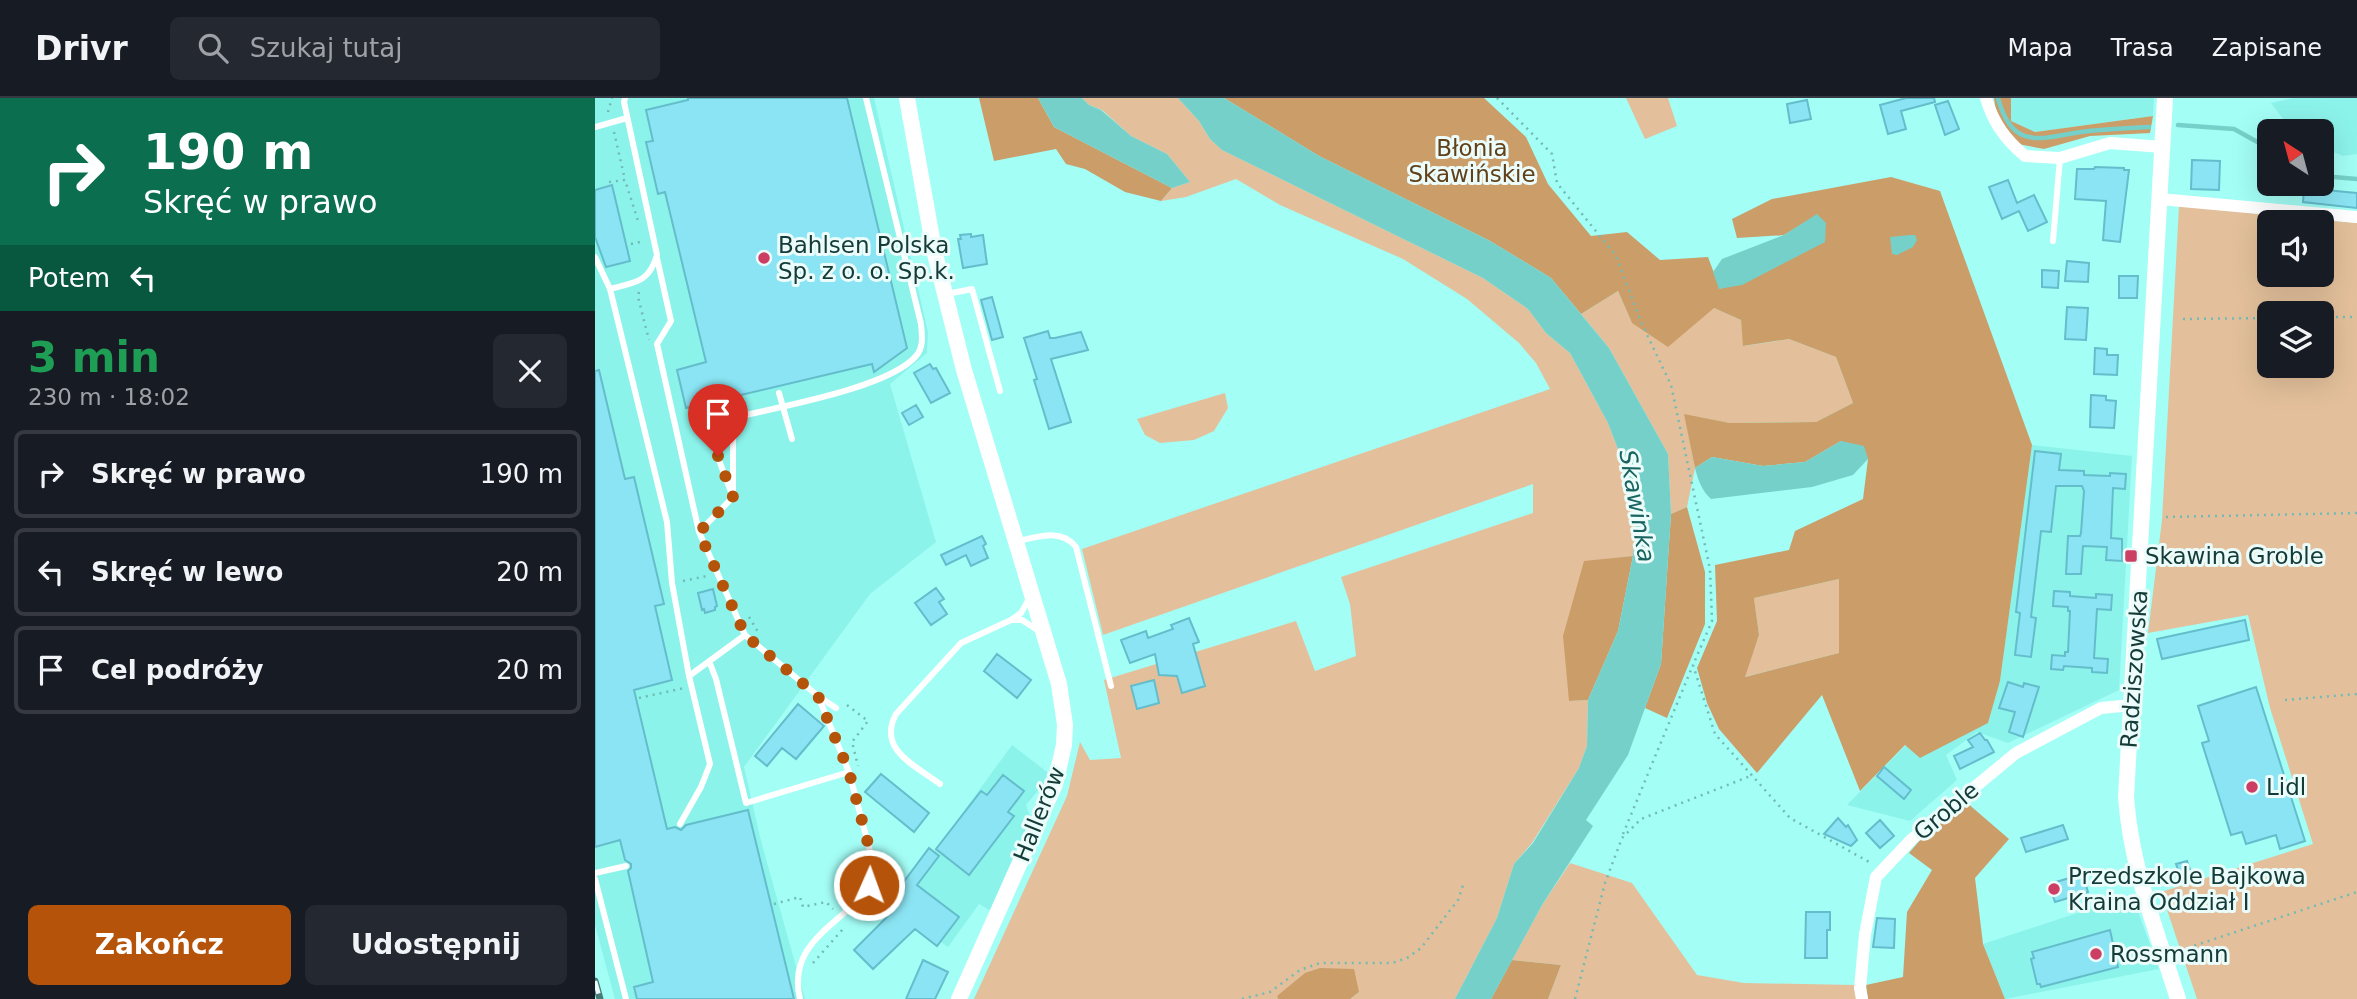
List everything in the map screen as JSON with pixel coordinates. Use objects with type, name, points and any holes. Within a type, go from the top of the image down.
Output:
[{"type":"street","name":"Hallerów","points":[[907,98],[934,250],[945,295],[979,422],[1045,636],[1063,706],[1065,735],[1060,765],[1046,807],[959,999]]},
{"type":"street","points":[[1986,98],[2003,135],[2025,156],[2060,158],[2110,142],[2162,147]]},
{"type":"street","name":"Radziszowska","points":[[2165,98],[2126,797],[2128,827],[2148,913],[2178,999]]},
{"type":"street","points":[[2159,199],[2357,217]]},
{"type":"street","name":"Groble","points":[[1862,999],[1860,988],[1865,934],[1876,877],[1912,839],[2016,753],[2101,708],[2132,705]]},
{"type":"lane","points":[[625,98],[671,321],[657,344],[699,532],[745,635],[836,708]]},
{"type":"lane","points":[[699,532],[733,497],[733,418],[877,382],[918,354],[922,341],[921,324],[866,98]]},
{"type":"lane","points":[[595,127],[627,118]]},
{"type":"lane","points":[[2053,241],[2060,158]]},
{"type":"lane","points":[[610,289],[642,280],[653,270],[657,255]]},
{"type":"lane","points":[[595,257],[610,289],[667,522],[672,583],[689,676],[710,764],[701,787],[680,824]]},
{"type":"lane","points":[[945,295],[972,289],[1000,391]]},
{"type":"lane","points":[[779,393],[792,439]]},
{"type":"lane","points":[[702,415],[733,497]]},
{"type":"lane","points":[[1016,541],[1059,534],[1070,538],[1076,547],[1111,686]]},
{"type":"lane","points":[[940,784],[898,753],[892,745],[891,724],[896,714],[961,643],[1011,620],[1027,605],[1030,587]]},
{"type":"lane","points":[[1011,620],[1022,620],[1045,636]]},
{"type":"lane","points":[[689,676],[745,635]]},
{"type":"lane","points":[[709,661],[716,679],[746,803],[849,772]]},
{"type":"lane","points":[[800,999],[796,978],[806,951],[865,891],[874,866],[849,772],[818,696]]},
{"type":"lane","points":[[595,873],[626,866]]},
{"type":"lane","points":[[595,879],[626,999]]},
{"type":"path","points":[[612,98],[608,112],[640,229]]},
{"type":"path","points":[[1497,98],[1552,154],[1557,183],[1616,256],[1641,322],[1671,385],[1710,569],[1712,621],[1605,883],[1575,999]]},
{"type":"path","points":[[609,182],[625,180]]},
{"type":"path","points":[[631,244],[644,241],[645,248]]},
{"type":"path","points":[[642,280],[638,297],[650,346]]},
{"type":"path","points":[[2334,317],[2357,317]]},
{"type":"path","points":[[2183,319],[2257,318]]},
{"type":"path","points":[[2166,517],[2357,513]]},
{"type":"path","points":[[672,583],[711,575]]},
{"type":"path","points":[[1693,665],[1715,734],[1790,818],[1883,870]]},
{"type":"path","points":[[2285,700],[2357,694]]},
{"type":"path","points":[[847,705],[868,721],[852,742],[859,768]]},
{"type":"path","points":[[1622,838],[1641,819],[1753,775]]},
{"type":"path","points":[[871,898],[884,881],[881,861]]},
{"type":"path","points":[[1243,999],[1269,992],[1300,970],[1319,963],[1392,963],[1407,958],[1422,948],[1458,900],[1463,885]]},
{"type":"path","points":[[2181,950],[2357,892]]},
{"type":"path","points":[[774,904],[800,897],[803,907],[826,902],[840,916]]},
{"type":"path","points":[[812,965],[845,927]]},
{"type":"shaded area","points":[[595,98],[874,98],[928,332],[927,353],[890,384],[936,542],[870,594],[744,767],[761,841],[805,999],[615,999],[595,925]]},
{"type":"shaded area","points":[[1082,98],[1178,98],[1222,150],[1483,278],[1528,309],[1546,333],[1570,353],[1608,423],[1626,470],[1636,521],[1633,556],[1584,562],[1569,701],[1588,700],[1587,746],[1579,768],[1532,843],[1514,864],[1497,918],[1455,999],[1350,999],[1359,992],[1277,996],[1278,999],[974,999],[1067,796],[1080,742],[1090,760],[1121,758],[1104,680],[1296,621],[1315,671],[1356,656],[1350,604],[1341,577],[1533,513],[1533,484],[1103,635],[1082,549],[1550,389],[1536,363],[1519,343],[1467,299],[1403,259],[1280,205],[1236,179],[1186,197],[1161,201],[1172,188],[1190,182],[1167,154],[1131,136],[1102,110],[1089,105]]},
{"type":"shaded area","points":[[1626,98],[1668,98],[1677,126],[1645,139]]},
{"type":"shaded area","points":[[2011,98],[2154,98],[2153,116],[2035,132],[2011,121]]},
{"type":"shaded area","points":[[2293,98],[2357,98],[2357,154],[2343,156],[2335,153],[2335,119],[2283,119],[2271,103]]},
{"type":"shaded area","points":[[2179,206],[2257,213],[2257,287],[2334,287],[2334,221],[2357,223],[2357,999],[2197,999],[2161,892],[2313,844],[2270,708],[2248,615],[2148,633],[2162,520]]},
{"type":"shaded area","points":[[1618,291],[1632,323],[1714,308],[1741,320],[1744,346],[1789,339],[1836,357],[1853,403],[1816,422],[1730,423],[1685,415],[1695,468],[1687,507],[1671,514],[1668,454],[1609,348],[1581,314]]},
{"type":"shaded area","points":[[1225,393],[1228,408],[1214,431],[1194,440],[1160,443],[1145,435],[1137,419]]},
{"type":"shaded area","points":[[2032,445],[2132,456],[2119,690],[2008,743],[1977,732],[1946,755],[1957,780],[1910,821],[1847,805],[1906,745],[1988,723],[2000,681]]},
{"type":"shaded area","points":[[1839,579],[1839,653],[1744,677],[1759,635],[1754,598]]},
{"type":"shaded area","points":[[1012,745],[1051,775],[1026,805],[1032,822],[991,911],[979,904],[948,947],[893,908]]},
{"type":"shaded area","points":[[1570,863],[1632,883],[1697,975],[1744,983],[1855,985],[1856,999],[1548,999],[1561,965],[1512,960],[1542,905]]},
{"type":"shaded area","points":[[2132,895],[2159,969],[2005,999],[1983,944]]},
{"type":"green space","points":[[979,98],[1038,98],[1054,127],[1172,188],[1161,201],[1125,192],[1085,169],[1066,164],[1056,149],[994,161]]},
{"type":"green space","name":"Błonia Skawińskie","points":[[1224,98],[1484,98],[1526,137],[1548,184],[1591,236],[1627,232],[1660,260],[1708,257],[1720,289],[1817,215],[1784,235],[1737,238],[1732,219],[1772,199],[1891,177],[1940,191],[2032,445],[2000,681],[1988,723],[1920,758],[1905,745],[1860,791],[1822,695],[1757,773],[1719,729],[1707,703],[1697,668],[1717,621],[1715,565],[1789,550],[1795,531],[1863,499],[1868,459],[1841,441],[1805,462],[1763,466],[1712,457],[1695,468],[1684,414],[1730,423],[1816,422],[1853,403],[1836,357],[1789,339],[1743,346],[1741,320],[1714,308],[1668,347],[1632,323],[1618,291],[1581,314],[1551,278],[1490,241],[1319,156]],"holes":[[[1839,579],[1839,653],[1745,677],[1759,635],[1754,598]]]},
{"type":"green space","points":[[1994,98],[2011,98],[2011,121],[2035,132],[2153,116],[2150,133],[2090,136],[2044,149],[2018,144],[1998,125]]},
{"type":"green space","points":[[1687,507],[1705,572],[1705,624],[1667,718],[1645,708],[1661,664],[1671,514]]},
{"type":"green space","points":[[1633,556],[1618,631],[1588,700],[1569,701],[1563,636],[1584,561]]},
{"type":"green space","points":[[1966,802],[2009,839],[1975,878],[1983,944],[2005,999],[1868,999],[1866,985],[1903,977],[1907,912],[1932,870],[1909,853],[1921,839]]},
{"type":"green space","points":[[1512,960],[1561,965],[1548,999],[1491,999]]},
{"type":"green space","points":[[1320,968],[1354,969],[1359,992],[1350,999],[1278,999],[1277,996],[1305,973]]},
{"type":"water","points":[[1038,98],[1082,98],[1089,105],[1101,110],[1131,136],[1167,154],[1190,182],[1172,188],[1054,127]]},
{"type":"water","name":"Skawinka","points":[[1178,98],[1224,98],[1319,156],[1490,241],[1551,278],[1609,348],[1668,454],[1671,514],[1661,664],[1628,755],[1586,820],[1593,826],[1542,905],[1491,999],[1455,999],[1497,918],[1514,864],[1533,843],[1579,768],[1587,746],[1588,700],[1618,631],[1633,556],[1636,521],[1626,470],[1608,423],[1570,353],[1546,333],[1528,309],[1483,278],[1222,150]]},
{"type":"water","points":[[1817,214],[1826,223],[1825,242],[1742,285],[1719,289],[1713,272],[1722,259],[1784,235]]},
{"type":"water","points":[[1915,235],[1917,240],[1913,247],[1897,255],[1892,254],[1890,237]]},
{"type":"water","points":[[1841,441],[1864,446],[1868,459],[1853,475],[1812,487],[1711,499],[1701,485],[1695,468],[1712,457],[1763,466],[1805,462]]},
{"type":"building","name":"Bahlsen Polska Sp. z o. o. Sp.k.","points":[[688,98],[847,98],[907,348],[874,372],[872,364],[686,408],[677,370],[706,362],[665,192],[658,194],[646,142],[653,141],[646,110]]},
{"type":"building","points":[[1906,98],[1934,98],[1935,102],[1901,111],[1906,129],[1888,134],[1880,105]]},
{"type":"building","points":[[1807,100],[1811,119],[1790,123],[1787,104]]},
{"type":"building","points":[[1948,101],[1959,129],[1945,135],[1935,105]]},
{"type":"building","points":[[2192,160],[2220,161],[2219,190],[2191,189]]},
{"type":"building","points":[[2095,167],[2129,170],[2120,242],[2103,240],[2106,201],[2075,199],[2077,169]]},
{"type":"building","points":[[2008,180],[2017,203],[2034,195],[2047,222],[2028,231],[2019,211],[2002,219],[1989,187]]},
{"type":"building","points":[[612,185],[630,261],[606,267],[595,237],[595,190]]},
{"type":"building","points":[[2335,191],[2357,193],[2357,208],[2303,202],[2303,196],[2335,196]]},
{"type":"building","points":[[971,234],[971,237],[983,235],[987,264],[963,268],[958,239],[961,239],[960,235]]},
{"type":"building","points":[[2067,261],[2089,263],[2088,282],[2065,281]]},
{"type":"building","points":[[2042,270],[2059,271],[2058,288],[2042,287]]},
{"type":"building","points":[[2119,276],[2138,276],[2137,298],[2119,298]]},
{"type":"building","points":[[992,297],[1003,337],[992,340],[981,300]]},
{"type":"building","points":[[2067,307],[2088,308],[2086,340],[2065,339]]},
{"type":"building","points":[[1048,331],[1050,338],[1081,332],[1088,350],[1051,359],[1071,422],[1049,429],[1024,338]]},
{"type":"building","points":[[2095,348],[2107,349],[2107,355],[2118,355],[2117,375],[2094,374]]},
{"type":"building","points":[[930,364],[933,369],[936,368],[950,393],[931,403],[914,373]]},
{"type":"building","points":[[599,370],[625,479],[634,477],[664,604],[655,606],[672,680],[634,690],[667,829],[675,827],[681,830],[686,825],[748,810],[794,999],[637,999],[634,987],[653,982],[628,871],[631,864],[625,860],[620,840],[595,847],[595,371]]},
{"type":"building","points":[[2091,395],[2106,396],[2106,400],[2116,401],[2114,428],[2090,427]]},
{"type":"building","points":[[916,405],[923,417],[909,425],[902,413]]},
{"type":"building","points":[[2035,451],[2061,454],[2059,470],[2084,471],[2084,475],[2126,474],[2125,489],[2113,488],[2111,538],[2122,539],[2122,561],[2106,560],[2107,547],[2083,546],[2081,574],[2066,574],[2068,536],[2080,536],[2084,491],[2082,486],[2056,486],[2051,532],[2041,531],[2031,617],[2036,618],[2031,657],[2015,655],[2020,613],[2016,612]]},
{"type":"building","points":[[982,536],[988,558],[971,566],[966,555],[946,565],[941,555]]},
{"type":"building","points":[[936,588],[944,599],[939,602],[947,614],[931,625],[915,603]]},
{"type":"building","points":[[713,589],[717,606],[715,610],[705,613],[698,593]]},
{"type":"building","points":[[2054,591],[2070,592],[2070,596],[2096,598],[2096,594],[2112,595],[2111,610],[2097,609],[2094,658],[2108,659],[2107,673],[2092,672],[2092,668],[2064,666],[2063,670],[2051,669],[2052,655],[2065,656],[2065,652],[2068,652],[2070,611],[2068,607],[2053,606]]},
{"type":"building","points":[[1189,618],[1199,642],[1193,644],[1205,686],[1182,693],[1177,676],[1159,675],[1155,654],[1130,663],[1121,640],[1146,631],[1148,638],[1173,629],[1171,625]]},
{"type":"building","points":[[2245,620],[2249,640],[2162,659],[2157,639]]},
{"type":"building","points":[[997,654],[1031,680],[1017,698],[984,671]]},
{"type":"building","points":[[1154,680],[1159,703],[1137,709],[1131,686]]},
{"type":"building","points":[[2008,682],[2023,687],[2024,683],[2039,687],[2023,737],[2009,732],[2015,712],[1999,708]]},
{"type":"building","name":"Lidl","points":[[2256,687],[2305,841],[2280,849],[2276,835],[2246,844],[2242,832],[2231,835],[2202,743],[2209,741],[2198,706]]},
{"type":"building","points":[[798,704],[824,726],[796,759],[782,748],[767,766],[755,756]]},
{"type":"building","points":[[1980,733],[1994,752],[1960,769],[1954,756],[1973,747],[1968,740]]},
{"type":"building","points":[[1884,767],[1911,790],[1904,799],[1877,776]]},
{"type":"building","points":[[881,774],[929,813],[914,832],[865,792]]},
{"type":"building","points":[[1003,775],[1024,791],[1008,812],[1014,816],[969,875],[936,849],[981,791],[987,795]]},
{"type":"building","points":[[1838,818],[1846,827],[1848,825],[1857,840],[1851,846],[1824,834]]},
{"type":"building","points":[[1880,820],[1894,836],[1880,848],[1866,833]]},
{"type":"building","points":[[2063,825],[2068,839],[2026,852],[2021,838]]},
{"type":"building","points":[[929,848],[939,856],[917,885],[959,917],[937,946],[915,929],[873,969],[854,950],[892,912],[885,907]]},
{"type":"building","points":[[2187,861],[2191,872],[2180,875],[2176,864]]},
{"type":"building","points":[[2083,874],[2088,892],[2055,902],[2049,884]]},
{"type":"building","points":[[1806,912],[1830,912],[1827,958],[1805,958]]},
{"type":"building","points":[[1877,918],[1895,919],[1894,948],[1873,947]]},
{"type":"building","points":[[2110,930],[2118,967],[2041,987],[2037,984],[2032,952]]},
{"type":"building","points":[[923,960],[948,972],[935,999],[906,999]]},
{"type":"waterway","points":[[1998,98],[2004,116],[2012,128],[2033,138],[2149,127]]},
{"type":"waterway","points":[[2178,125],[2234,129],[2257,142]]},
{"type":"waterway","points":[[2335,177],[2357,179]]},
{"type":"railway","points":[[595,981],[600,999]]},
{"type":"place","name":"Bahlsen Polska Sp. z o. o. Sp.k.","points":[[764,258]]},
{"type":"place","name":"Skawina Groble","points":[[2131,556]]},
{"type":"place","name":"Lidl","points":[[2252,787]]},
{"type":"place","name":"Przedszkole Bajkowa Kraina Oddział I","points":[[2054,889]]},
{"type":"place","name":"Rossmann","points":[[2096,954]]},
{"type":"route","points":[[718,456],[733,497],[699,532],[745,635],[818,696],[849,772],[874,866],[869,885]]}]
